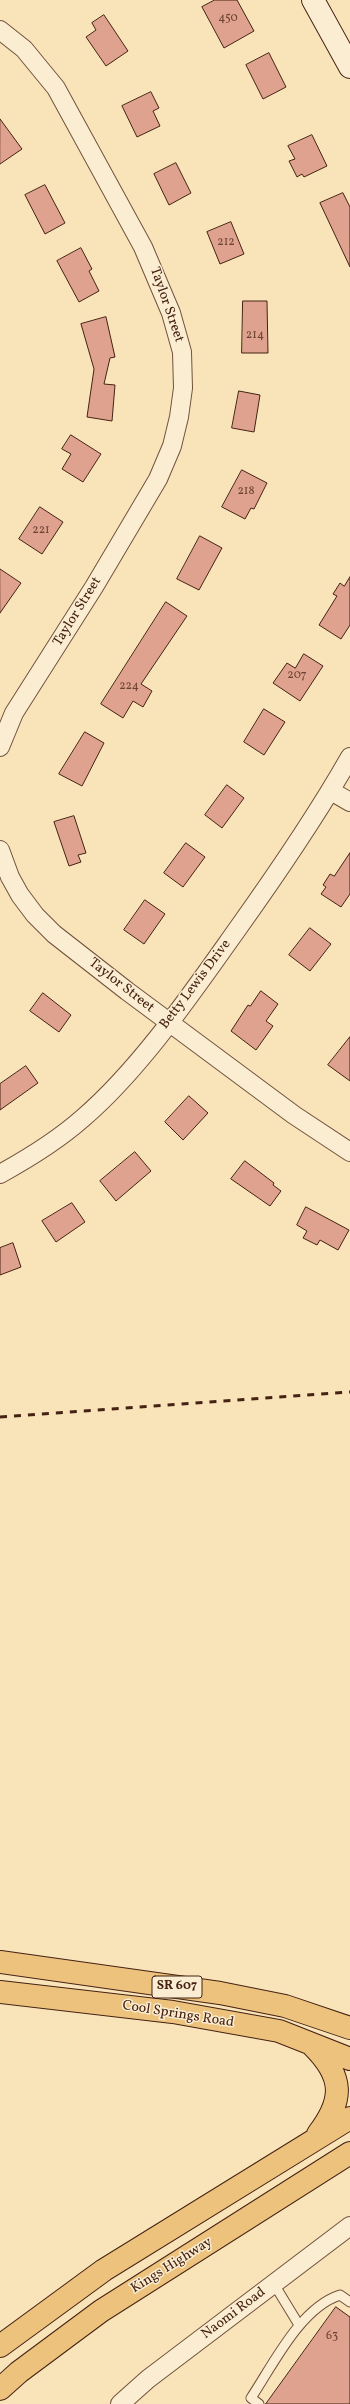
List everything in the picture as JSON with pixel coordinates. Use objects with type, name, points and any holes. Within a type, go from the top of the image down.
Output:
[{"type":"main road","points":[[313,0],[350,67]]},
{"type":"main road","name":"Cool Springs Road","points":[[0,1962],[220,1993],[285,2006],[350,2028]]},
{"type":"main road","name":"Cool Springs Road","points":[[0,1992],[173,2012],[279,2032],[350,2059]]},
{"type":"main road","points":[[311,2044],[330,2064],[338,2093],[332,2115],[312,2141]]},
{"type":"main road","points":[[0,2346],[104,2270],[350,2118]]},
{"type":"main road","name":"Kings Highway","points":[[0,2389],[31,2363],[101,2311],[350,2153]]},
{"type":"street","name":"Taylor Street","points":[[0,30],[24,49],[56,88],[144,247],[171,314],[182,352],[182,388],[179,417],[172,446],[158,479],[94,587],[14,713],[0,747]]},
{"type":"street","name":"Betty Lewis Drive","points":[[0,1174],[30,1158],[83,1118],[112,1090],[169,1022],[271,883],[331,790],[350,757]]},
{"type":"street","points":[[331,790],[350,802]]},
{"type":"street","name":"Taylor Street","points":[[0,850],[10,877],[35,915],[54,934],[294,1115],[350,1152]]},
{"type":"street","name":"Naomi Road","points":[[120,2404],[148,2379],[349,2228]]},
{"type":"lane","points":[[274,2284],[299,2325]]},
{"type":"lane","points":[[259,2404],[251,2398],[299,2325],[329,2298],[340,2295],[350,2302]]},
{"type":"building","points":[[215,0],[237,0],[254,31],[224,48],[202,7]]},
{"type":"building","points":[[104,15],[128,51],[106,66],[86,37],[96,30],[92,23]]},
{"type":"building","points":[[269,53],[286,87],[263,99],[246,65]]},
{"type":"building","points":[[151,92],[159,108],[153,111],[160,126],[137,137],[122,106]]},
{"type":"building","points":[[0,119],[22,149],[0,164]]},
{"type":"building","points":[[312,135],[327,166],[304,177],[302,174],[297,177],[289,161],[295,159],[288,146]]},
{"type":"building","points":[[176,163],[191,193],[169,205],[154,174]]},
{"type":"building","points":[[45,185],[65,223],[45,234],[25,195]]},
{"type":"building","points":[[343,193],[350,207],[350,267],[320,203]]},
{"type":"building","points":[[231,222],[244,254],[220,264],[207,232]]},
{"type":"building","points":[[81,248],[92,269],[89,271],[99,291],[79,302],[57,261]]},
{"type":"building","points":[[243,301],[267,301],[268,353],[242,353]]},
{"type":"building","points":[[106,317],[115,357],[110,358],[104,384],[115,385],[112,421],[87,417],[94,369],[81,324]]},
{"type":"building","points":[[239,391],[260,395],[254,432],[232,428]]},
{"type":"building","points":[[71,435],[101,454],[83,482],[62,469],[71,454],[62,449]]},
{"type":"building","points":[[242,470],[267,483],[254,509],[251,508],[245,519],[222,507]]},
{"type":"building","points":[[40,507],[63,522],[42,554],[19,539]]},
{"type":"building","points":[[200,536],[222,548],[199,590],[177,579]]},
{"type":"building","points":[[0,569],[21,583],[0,613]]},
{"type":"building","points":[[350,577],[350,625],[341,639],[319,625],[337,596],[333,594],[340,583],[344,586]]},
{"type":"building","points":[[166,602],[187,616],[141,684],[152,691],[143,707],[133,701],[123,718],[101,704]]},
{"type":"building","points":[[304,654],[323,666],[300,701],[273,683],[287,663],[295,668]]},
{"type":"building","points":[[264,709],[285,722],[264,755],[244,742]]},
{"type":"building","points":[[85,732],[104,743],[82,786],[59,774]]},
{"type":"building","points":[[227,785],[244,798],[222,828],[205,815]]},
{"type":"building","points":[[74,816],[86,853],[78,855],[81,862],[69,866],[54,822]]},
{"type":"building","points":[[186,843],[205,857],[183,887],[164,873]]},
{"type":"building","points":[[350,853],[350,894],[341,907],[321,894],[326,887],[323,885],[330,874],[334,876]]},
{"type":"building","points":[[145,900],[165,914],[144,944],[124,930]]},
{"type":"building","points":[[310,928],[331,944],[310,971],[289,955]]},
{"type":"building","points":[[261,991],[278,1004],[266,1021],[273,1026],[256,1050],[231,1031],[248,1005],[250,1006]]},
{"type":"building","points":[[43,993],[71,1015],[59,1032],[30,1011]]},
{"type":"building","points":[[350,1037],[350,1081],[328,1065]]},
{"type":"building","points":[[26,1066],[38,1083],[0,1110],[0,1084]]},
{"type":"building","points":[[189,1096],[208,1113],[183,1140],[165,1122]]},
{"type":"building","points":[[135,1152],[151,1171],[116,1201],[100,1181]]},
{"type":"building","points":[[245,1161],[274,1183],[273,1185],[281,1191],[270,1206],[231,1179]]},
{"type":"building","points":[[72,1203],[85,1222],[56,1242],[42,1221]]},
{"type":"building","points":[[306,1207],[349,1230],[338,1250],[320,1240],[317,1245],[303,1238],[307,1231],[297,1225]]},
{"type":"building","points":[[13,1243],[21,1267],[0,1275],[0,1248]]},
{"type":"building","points":[[336,2307],[350,2317],[350,2404],[266,2404]]},
{"type":"railway","points":[[0,1417],[350,1392]]}]
